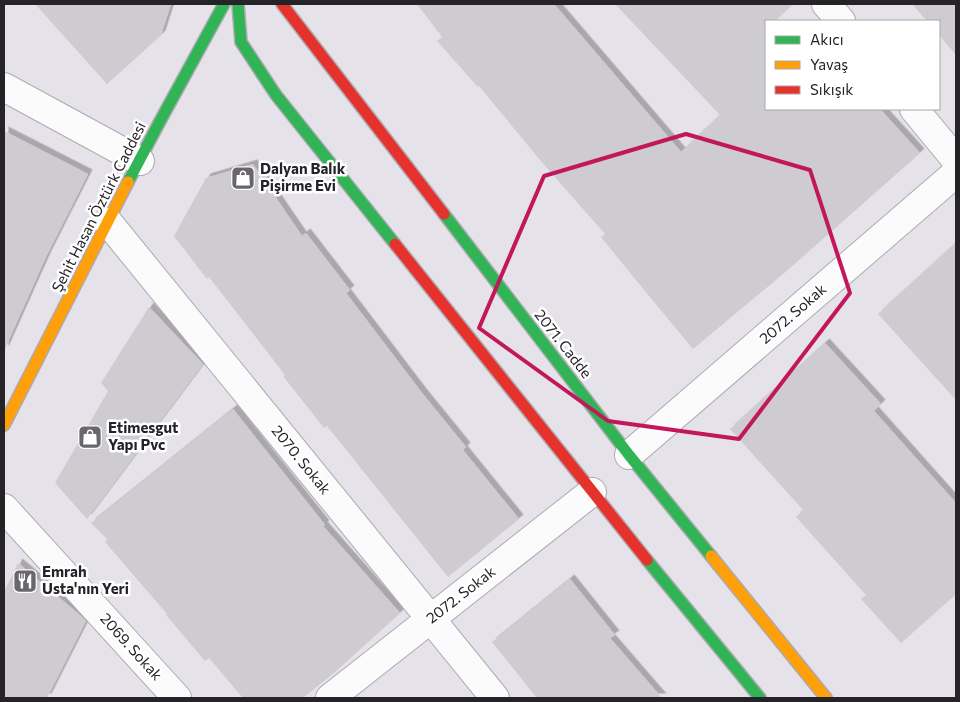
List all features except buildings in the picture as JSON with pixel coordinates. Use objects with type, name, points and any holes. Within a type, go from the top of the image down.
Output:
[{"type":"street","name":"Şehit Hasan Öztürk Caddesi","points":[[4,425],[159,123],[224,4]]},
{"type":"street","points":[[238,4],[241,42],[276,95],[592,492],[760,698]]},
{"type":"street","name":"2071. Cadde","points":[[282,4],[630,455],[826,698]]},
{"type":"street","points":[[826,4],[840,20]]},
{"type":"street","points":[[4,87],[140,161]]},
{"type":"street","points":[[915,110],[956,160]]},
{"type":"street","name":"2072. Sokak","points":[[630,455],[956,173]]},
{"type":"street","name":"2070. Sokak","points":[[108,222],[495,698]]},
{"type":"street","name":"2072. Sokak","points":[[330,698],[592,492]]},
{"type":"street","name":"2069. Sokak","points":[[4,508],[177,698]]},
{"type":"highlighted area","points":[[686,134],[810,170],[850,293],[739,439],[608,421],[479,328],[544,176]]},
{"type":"traffic: fast","points":[[128,182],[224,4]]},
{"type":"traffic: fast","points":[[238,4],[241,42],[276,95],[395,244]]},
{"type":"traffic: fast","points":[[444,214],[629,455],[711,556]]},
{"type":"traffic: fast","points":[[647,560],[760,698]]},
{"type":"traffic: slow","points":[[4,425],[128,182]]},
{"type":"traffic: slow","points":[[711,556],[826,698]]},
{"type":"traffic: jam","points":[[282,4],[444,214]]},
{"type":"traffic: jam","points":[[395,244],[647,560]]},
{"type":"place","name":"Dalyan Balık Pişirme Evi","points":[[243,178]]},
{"type":"place","name":"Etimesgut Yapı Pvc","points":[[90,437]]},
{"type":"place","name":"Emrah Usta'nın Yeri","points":[[25,581]]}]
